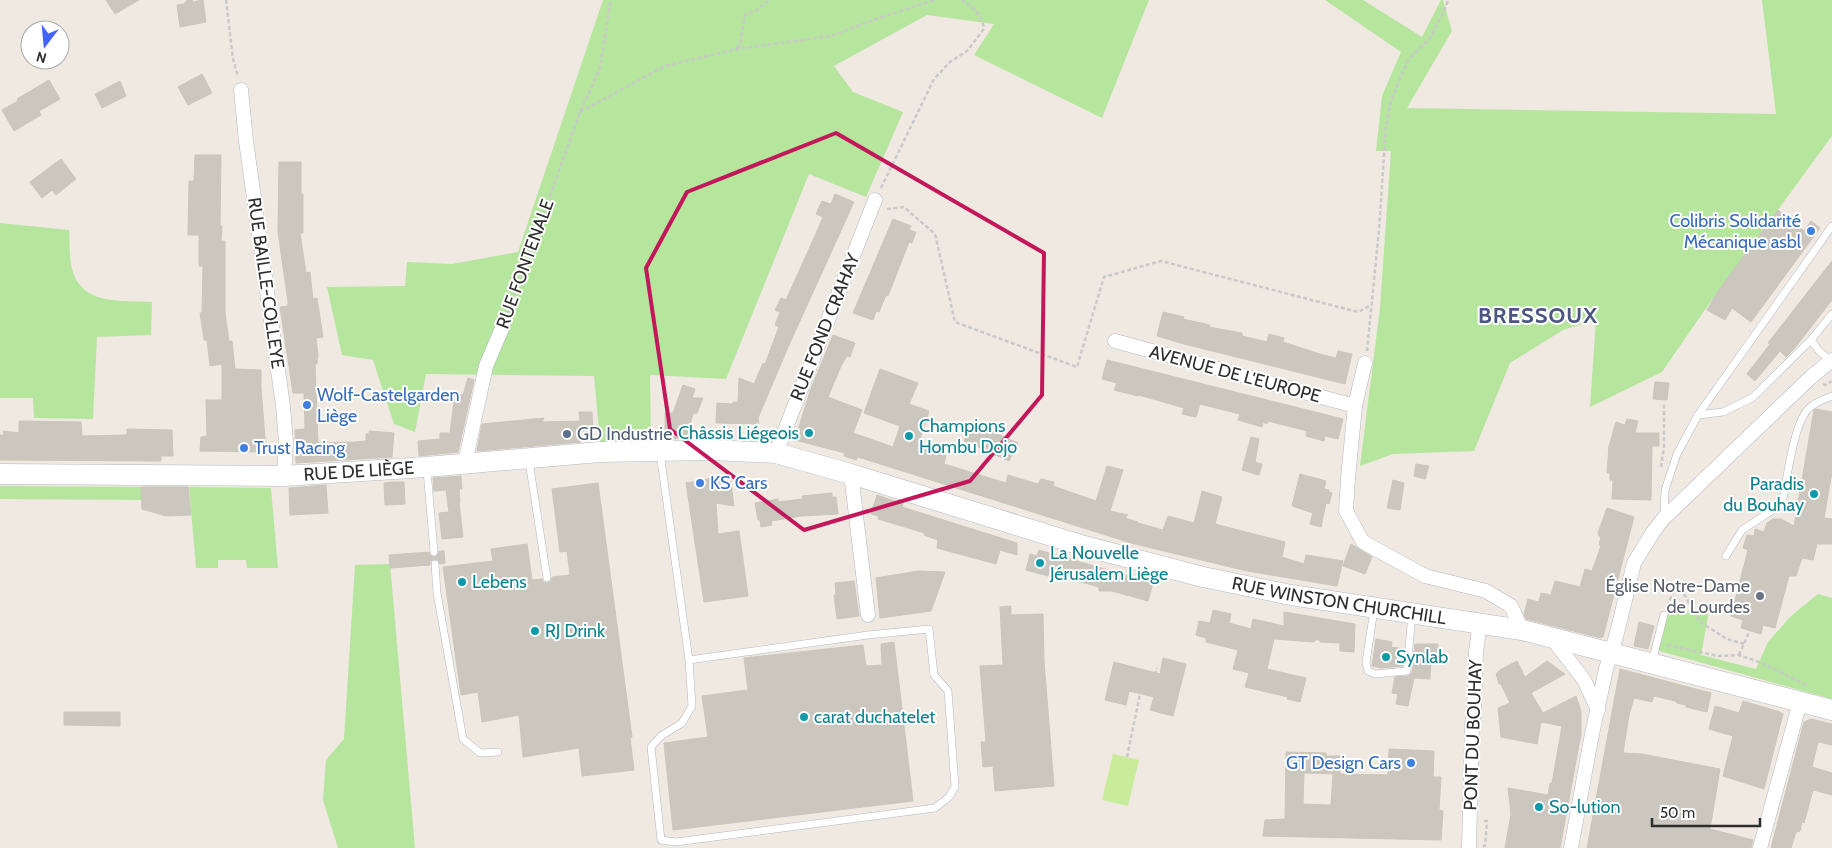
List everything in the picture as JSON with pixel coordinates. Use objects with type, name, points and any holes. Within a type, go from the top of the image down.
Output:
[{"type":"main road","name":"RUE DE LIÈGE","points":[[0,474],[284,476],[426,467],[600,452],[715,450]]},
{"type":"main road","name":"RUE WINSTON CHURCHILL","points":[[715,450],[776,453],[851,474],[1046,535],[1202,577],[1291,595],[1412,614],[1480,622],[1522,630],[1652,663],[1806,695],[1832,710]]},
{"type":"street","name":"RUE BAILLE-COLLEYE","points":[[241,90],[245,133],[283,406],[286,442],[284,476]]},
{"type":"street","name":"RUE FOND CRAHAY","points":[[776,453],[875,200]]},
{"type":"street","name":"RUE FONTENALE","points":[[464,463],[486,366],[503,326]]},
{"type":"street","name":"AVENUE DE L'EUROPE","points":[[1115,341],[1355,406]]},
{"type":"street","points":[[1571,848],[1606,669],[1619,628],[1634,563],[1664,518],[1811,377],[1831,361]]},
{"type":"street","points":[[1365,363],[1355,406],[1346,511],[1363,542],[1425,576],[1486,591],[1511,606],[1522,630]]},
{"type":"street","points":[[851,474],[868,615]]},
{"type":"street","name":"PONT DU BOUHAY","points":[[1469,844],[1475,668],[1480,622]]},
{"type":"street","points":[[1551,637],[1584,680],[1598,710]]},
{"type":"street","points":[[1760,848],[1806,695]]},
{"type":"lane","points":[[1664,518],[1665,490],[1676,454],[1698,414],[1832,226]]},
{"type":"lane","points":[[1698,414],[1723,412],[1752,398],[1811,340],[1832,314]]},
{"type":"lane","points":[[1811,340],[1819,351],[1831,361]]},
{"type":"lane","points":[[1726,556],[1742,530],[1782,504],[1800,423],[1808,409],[1832,396]]},
{"type":"lane","points":[[659,450],[688,660],[692,706],[682,723],[661,736],[651,747],[661,840],[676,842],[935,808],[949,797],[954,787],[948,691],[934,675],[929,629],[868,635],[688,660]]},
{"type":"lane","points":[[529,458],[547,578]]},
{"type":"lane","points":[[426,467],[434,552]]},
{"type":"lane","points":[[435,564],[437,593],[463,739],[480,753],[498,752]]},
{"type":"lane","points":[[1374,607],[1366,663],[1368,671],[1375,674],[1407,671],[1412,614]]},
{"type":"lane","points":[[1652,663],[1664,615]]},
{"type":"path","points":[[226,0],[233,59],[241,90]]},
{"type":"path","name":"RUE FONTENALE","points":[[503,326],[580,112],[600,68],[612,0]]},
{"type":"path","points":[[736,49],[740,45],[745,15],[759,9],[769,0]]},
{"type":"path","points":[[580,112],[665,66],[736,49],[831,36],[934,0]]},
{"type":"path","points":[[875,200],[934,79],[950,62],[967,51],[984,29],[983,20],[972,6],[962,0]]},
{"type":"path","points":[[1365,363],[1379,230],[1386,126],[1391,100],[1408,60],[1430,37],[1448,0]]},
{"type":"path","points":[[887,209],[904,207],[935,234],[955,322],[1077,367],[1104,278],[1162,261],[1358,312],[1371,306]]},
{"type":"path","points":[[1664,402],[1664,446]]},
{"type":"path","points":[[1670,600],[1673,593]]},
{"type":"path","points":[[1684,594],[1700,622],[1727,639],[1744,644]]},
{"type":"path","points":[[1739,655],[1750,630]]},
{"type":"path","points":[[1657,643],[1718,656],[1739,655],[1762,662],[1806,695]]},
{"type":"path","points":[[1156,675],[1157,668]]},
{"type":"path","points":[[1127,757],[1140,694]]},
{"type":"highlighted area","points":[[836,133],[1044,253],[1042,395],[970,481],[804,530],[670,429],[646,268],[687,192]]},
{"type":"green space","points":[[603,0],[1149,0],[1102,118],[974,55],[994,24],[927,15],[834,66],[853,92],[903,112],[866,197],[809,174],[726,379],[650,375],[651,440],[600,442],[594,376],[426,374],[415,432],[394,424],[373,360],[342,355],[327,287],[405,286],[407,262],[452,264],[518,252]]},
{"type":"green space","points":[[1325,0],[1363,0],[1422,37],[1441,0],[1443,0],[1452,31],[1407,108],[1776,114],[1762,0],[1832,0],[1832,136],[1704,311],[1662,372],[1590,407],[1596,320],[1563,330],[1510,363],[1474,451],[1393,454],[1360,466],[1380,308],[1391,151],[1376,151],[1382,96],[1401,52]]},
{"type":"green space","points":[[0,223],[69,230],[72,269],[77,281],[84,289],[104,299],[152,302],[151,335],[97,337],[93,419],[34,418],[33,398],[0,398]]},
{"type":"green space","points":[[0,486],[141,487],[142,500],[0,499]]},
{"type":"green space","points":[[189,487],[271,488],[278,568],[247,568],[246,560],[218,560],[218,568],[196,568]]},
{"type":"green space","points":[[390,564],[415,848],[338,848],[323,800],[326,760],[344,739],[355,565]]},
{"type":"green space","points":[[1818,594],[1832,598],[1832,699],[1656,650],[1665,614],[1709,611],[1701,655],[1756,669],[1768,642],[1791,616]]},
{"type":"green space","points":[[1113,754],[1139,760],[1128,806],[1102,800]]},
{"type":"building","points":[[106,0],[139,0],[115,14]]},
{"type":"building","points":[[187,0],[192,0],[193,2],[203,0],[206,22],[180,27],[177,5],[184,4]]},
{"type":"building","points":[[202,74],[212,93],[188,105],[178,87]]},
{"type":"building","points":[[49,80],[60,99],[39,111],[41,115],[14,131],[2,110]]},
{"type":"building","points":[[120,81],[126,96],[102,108],[95,94]]},
{"type":"building","points":[[195,155],[221,155],[220,226],[222,226],[221,241],[225,241],[225,313],[229,341],[232,341],[235,369],[261,370],[266,452],[200,451],[201,437],[207,436],[206,400],[222,400],[222,364],[210,366],[207,340],[204,340],[200,313],[202,313],[203,266],[199,266],[199,235],[188,235],[189,181],[194,181]]},
{"type":"building","points":[[61,159],[76,179],[56,195],[52,190],[42,198],[30,182]]},
{"type":"building","points":[[279,162],[301,162],[303,233],[300,233],[306,273],[310,272],[313,299],[317,298],[323,337],[316,338],[318,355],[317,364],[315,364],[318,443],[366,441],[366,434],[369,434],[369,431],[394,433],[392,457],[296,463],[295,430],[305,429],[304,393],[293,393],[280,307],[288,306],[288,302],[278,232]]},
{"type":"building","points":[[835,194],[854,202],[789,345],[758,418],[759,424],[716,423],[717,403],[733,404],[733,402],[738,402],[739,378],[754,384],[763,363],[765,364],[779,327],[775,325],[780,312],[775,310],[781,298],[786,300],[818,229],[823,217],[816,214],[822,201],[831,204]]},
{"type":"building","points":[[1778,210],[1804,231],[1811,221],[1820,228],[1751,322],[1732,308],[1725,320],[1707,310],[1718,291]]},
{"type":"building","points":[[893,219],[911,226],[909,230],[916,232],[912,243],[909,242],[888,296],[886,295],[879,312],[876,311],[873,320],[853,313]]},
{"type":"building","points":[[1832,261],[1832,300],[1794,349],[1786,357],[1780,351],[1755,381],[1747,374],[1770,344],[1768,343]]},
{"type":"building","points":[[1163,312],[1210,325],[1209,327],[1242,333],[1242,336],[1267,342],[1269,334],[1284,338],[1283,342],[1336,358],[1338,351],[1352,354],[1345,384],[1157,336]]},
{"type":"building","points":[[833,335],[855,343],[850,357],[847,356],[841,366],[828,397],[862,410],[853,433],[893,447],[900,426],[864,413],[880,369],[918,383],[909,404],[929,411],[918,446],[946,455],[944,464],[1006,483],[1008,475],[1038,484],[1041,479],[1054,482],[1053,486],[1096,501],[1107,466],[1123,470],[1110,511],[1128,515],[1125,518],[1163,530],[1168,516],[1194,523],[1202,491],[1222,497],[1215,524],[1285,542],[1282,557],[1304,564],[1306,555],[1343,561],[1337,586],[1247,571],[1131,543],[858,457],[856,460],[844,456],[845,453],[795,440],[810,391]]},
{"type":"building","points":[[1107,360],[1343,419],[1338,439],[1325,436],[1324,441],[1306,436],[1307,431],[1268,421],[1267,424],[1263,422],[1262,427],[1238,420],[1240,414],[1200,404],[1196,417],[1182,414],[1184,408],[1114,390],[1117,383],[1102,379]]},
{"type":"building","points":[[468,378],[474,380],[458,452],[419,456],[418,441],[440,439],[440,433],[450,433],[455,393],[463,395]]},
{"type":"building","points":[[1655,382],[1669,383],[1667,400],[1653,399]]},
{"type":"building","points":[[683,385],[695,389],[692,398],[703,398],[697,413],[693,414],[686,438],[665,439],[665,413],[673,413]]},
{"type":"building","points":[[1814,410],[1832,412],[1832,472],[1824,518],[1832,519],[1832,544],[1817,544],[1813,560],[1802,558],[1796,576],[1789,576],[1775,628],[1763,625],[1761,634],[1741,628],[1743,620],[1731,616],[1748,550],[1743,548],[1747,535],[1754,536],[1755,529],[1764,532],[1767,523],[1773,519],[1781,519],[1794,526]]},
{"type":"building","points":[[579,412],[592,412],[593,431],[581,432],[581,442],[477,451],[482,424],[544,418],[542,422],[580,421]]},
{"type":"building","points":[[1627,419],[1638,421],[1635,433],[1659,433],[1659,446],[1652,446],[1651,500],[1612,499],[1613,480],[1610,480],[1610,473],[1607,473],[1609,446],[1616,422],[1625,425]]},
{"type":"building","points":[[19,421],[81,422],[82,436],[127,435],[127,429],[172,430],[173,456],[161,456],[161,461],[0,460],[0,435],[4,435],[3,431],[19,433]]},
{"type":"building","points":[[972,423],[1018,443],[1009,461],[964,441]]},
{"type":"building","points":[[1251,437],[1259,439],[1255,462],[1262,464],[1259,475],[1242,470]]},
{"type":"building","points":[[1416,464],[1429,466],[1425,479],[1414,476]]},
{"type":"building","points":[[1300,474],[1326,481],[1324,489],[1332,493],[1329,504],[1326,503],[1321,527],[1310,524],[1313,513],[1292,506]]},
{"type":"building","points":[[730,475],[734,506],[716,503],[718,534],[739,531],[748,596],[704,602],[686,483]]},
{"type":"building","points":[[461,476],[462,489],[459,489],[459,502],[463,537],[442,539],[439,513],[449,512],[446,490],[434,491],[433,478]]},
{"type":"building","points":[[1393,480],[1404,483],[1400,510],[1387,508]]},
{"type":"building","points":[[404,482],[405,504],[385,505],[384,483]]},
{"type":"building","points":[[598,483],[632,737],[630,737],[634,770],[582,776],[579,748],[523,757],[519,715],[482,722],[478,692],[461,695],[443,567],[493,561],[491,549],[527,544],[532,580],[542,579],[543,582],[547,583],[551,582],[552,577],[570,575],[567,551],[560,552],[552,489]]},
{"type":"building","points":[[326,485],[328,513],[290,515],[289,488]]},
{"type":"building","points":[[141,487],[188,487],[191,515],[166,516],[142,509]]},
{"type":"building","points":[[832,493],[832,497],[836,497],[838,514],[801,516],[771,521],[772,525],[761,527],[760,520],[758,520],[755,503],[778,499],[778,502],[803,499],[802,496]]},
{"type":"building","points":[[877,495],[903,504],[902,507],[1017,543],[1017,555],[1000,550],[996,564],[937,548],[938,540],[924,535],[925,533],[878,519],[879,516],[871,514]]},
{"type":"building","points":[[1607,508],[1634,517],[1603,637],[1526,619],[1524,614],[1528,599],[1539,602],[1541,593],[1551,595],[1555,581],[1580,587],[1585,569],[1592,571],[1601,546],[1599,545],[1601,537],[1598,533]]},
{"type":"building","points":[[1351,544],[1372,557],[1365,574],[1343,566]]},
{"type":"building","points":[[1039,550],[1153,583],[1148,601],[1112,591],[1099,591],[1099,587],[1049,573],[1048,576],[1026,570],[1030,554],[1037,556]]},
{"type":"building","points":[[439,551],[444,551],[445,563],[440,564],[438,560],[434,559],[430,561],[430,565],[390,568],[389,555],[429,552],[434,557],[437,556]]},
{"type":"building","points":[[918,571],[945,572],[931,611],[880,618],[876,578]]},
{"type":"building","points":[[854,581],[859,616],[837,619],[834,595],[836,595],[835,583]]},
{"type":"building","points":[[1011,606],[1011,615],[1043,614],[1044,661],[1054,786],[995,791],[993,766],[983,767],[981,742],[986,742],[980,666],[1003,665],[1000,607]]},
{"type":"building","points":[[1213,610],[1231,614],[1229,623],[1251,629],[1253,619],[1284,626],[1284,612],[1355,624],[1354,652],[1340,651],[1340,643],[1320,642],[1320,640],[1315,640],[1314,642],[1274,639],[1267,669],[1306,678],[1300,702],[1287,699],[1288,697],[1245,687],[1249,673],[1233,669],[1238,650],[1206,642],[1206,638],[1196,635],[1199,621],[1210,623]]},
{"type":"building","points":[[1639,622],[1654,626],[1648,649],[1634,646]]},
{"type":"building","name":"Synlab","points":[[1376,639],[1392,642],[1391,647],[1404,649],[1402,666],[1382,668],[1372,666]]},
{"type":"building","name":"carat duchatelet","points":[[894,642],[913,801],[673,830],[664,743],[708,737],[702,696],[748,690],[744,658],[863,645],[866,666],[882,665],[881,644]]},
{"type":"building","points":[[1415,644],[1438,644],[1438,660],[1431,660],[1430,679],[1414,678],[1408,706],[1396,704],[1398,694],[1392,693],[1395,677],[1408,676],[1412,673]]},
{"type":"building","points":[[1163,658],[1186,664],[1173,716],[1150,710],[1154,697],[1129,691],[1126,705],[1105,700],[1114,662],[1160,674]]},
{"type":"building","points":[[1517,661],[1525,677],[1547,661],[1565,674],[1531,693],[1543,713],[1576,696],[1581,711],[1581,734],[1560,848],[1505,848],[1511,814],[1508,788],[1548,795],[1550,783],[1552,783],[1562,726],[1541,722],[1537,744],[1501,737],[1498,708],[1510,703],[1501,684],[1499,684],[1496,674]]},
{"type":"building","points":[[1620,669],[1711,693],[1707,712],[1654,696],[1652,702],[1634,698],[1629,715],[1623,753],[1642,754],[1720,769],[1710,829],[1753,840],[1751,848],[1587,848]]},
{"type":"building","points":[[1743,701],[1783,714],[1764,789],[1723,776],[1733,736],[1709,729],[1715,706],[1739,713]]},
{"type":"building","points":[[64,712],[120,712],[120,726],[64,725]]},
{"type":"building","points":[[1811,719],[1832,724],[1832,745],[1818,742],[1812,767],[1832,773],[1832,795],[1813,790],[1804,823],[1802,822],[1800,831],[1796,832],[1791,848],[1771,848],[1804,722]]},
{"type":"building","points":[[1389,749],[1434,751],[1433,777],[1441,777],[1439,810],[1443,811],[1441,840],[1263,836],[1265,820],[1285,819],[1286,752],[1326,753],[1326,756],[1340,756],[1340,774],[1304,773],[1303,804],[1331,805],[1333,774],[1388,775]]},
{"type":"place","name":"Colibris Solidarité Mécanique asbl","points":[[1811,231]]},
{"type":"place","name":"Wolf-Castelgarden Liège","points":[[307,405]]},
{"type":"place","name":"Châssis Liégeois","points":[[809,433]]},
{"type":"place","name":"GD Industrie","points":[[567,434]]},
{"type":"place","name":"Champions Hombu Dojo","points":[[909,436]]},
{"type":"place","name":"Trust Racing","points":[[244,448]]},
{"type":"place","name":"KS Cars","points":[[700,483]]},
{"type":"place","name":"Paradis du Bouhay","points":[[1814,494]]},
{"type":"place","name":"La Nouvelle Jérusalem Liège","points":[[1040,563]]},
{"type":"place","name":"Lebens","points":[[462,582]]},
{"type":"place","name":"Église Notre-Dame de Lourdes","points":[[1760,596]]},
{"type":"place","name":"RJ Drink","points":[[535,631]]},
{"type":"place","name":"Synlab","points":[[1386,657]]},
{"type":"place","name":"carat duchatelet","points":[[804,717]]},
{"type":"place","name":"GT Design Cars","points":[[1411,763]]},
{"type":"place","name":"So-lution","points":[[1539,807]]},
{"type":"district","name":"BRESSOUX","points":[[1538,315]]}]
